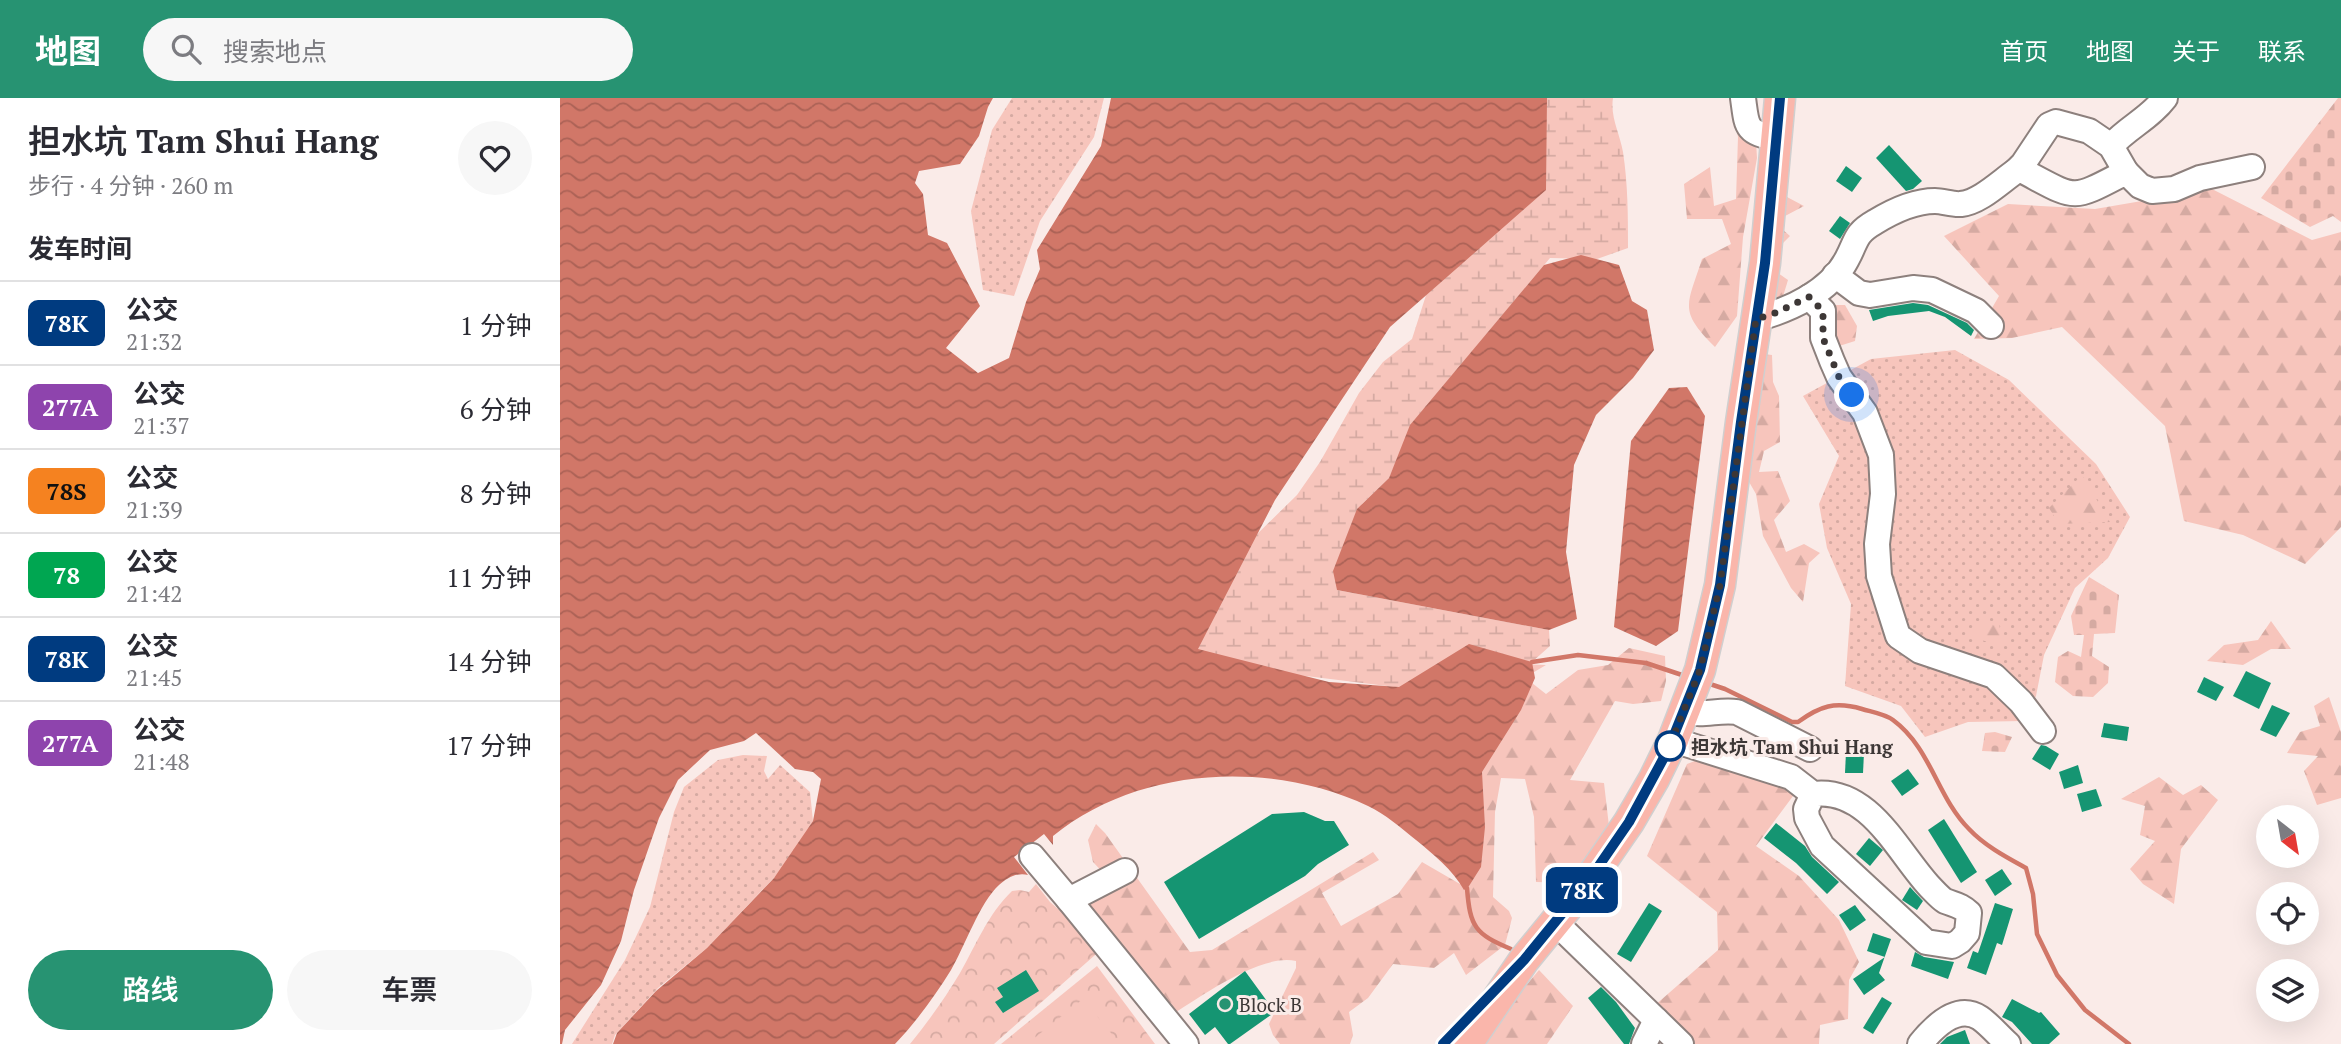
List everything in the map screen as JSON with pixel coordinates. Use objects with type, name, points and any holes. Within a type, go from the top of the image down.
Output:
[{"type":"main road","points":[[1443,1044],[1524,960],[1587,883],[1629,822],[1654,779],[1692,692],[1720,585],[1765,263],[1780,98]]},
{"type":"main road","points":[[1467,1044],[1524,960]]},
{"type":"street","points":[[1743,98],[1747,127],[1755,134],[1775,138]]},
{"type":"street","points":[[2111,146],[2120,135],[2152,114],[2165,98]]},
{"type":"street","points":[[1756,319],[1773,314],[1824,287],[1847,259],[1852,244],[1860,233],[1872,223],[1899,209],[1924,201],[1960,204],[1972,201],[2016,171],[2049,125],[2056,122],[2090,131],[2111,146],[2126,172],[2140,186],[2152,191],[2174,189],[2200,178],[2252,167]]},
{"type":"street","points":[[2016,171],[2023,171],[2067,194],[2078,195],[2126,172]]},
{"type":"street","points":[[1835,275],[1859,293],[1870,295],[1913,288],[1932,290],[1976,311],[1991,326]]},
{"type":"street","points":[[1809,297],[1823,311],[1823,338],[1832,361],[1839,377],[1865,413],[1881,455],[1883,494],[1877,544],[1879,576],[1898,636],[1920,651],[1994,676],[2021,702],[2043,731]]},
{"type":"street","points":[[1692,692],[1697,715],[1727,710],[1737,712],[1810,749]]},
{"type":"street","points":[[1673,740],[1791,777],[1813,794],[1829,792],[1857,803],[1873,816],[1930,887],[1944,900],[1962,906],[1969,913],[1967,933],[1960,941],[1952,946],[1926,942],[1822,846],[1807,818],[1806,809],[1813,794]]},
{"type":"street","points":[[1032,856],[1186,1044]]},
{"type":"street","points":[[1069,900],[1125,871]]},
{"type":"street","points":[[1555,922],[1681,1044]]},
{"type":"street","points":[[1920,1044],[1945,1019],[1972,1014],[1981,1018],[2008,1044]]},
{"type":"street","points":[[1644,1044],[1656,1020]]},
{"type":"green space","points":[[1012,98],[1104,98],[1094,137],[1040,221],[1014,296],[983,290],[971,211],[992,130]]},
{"type":"green space","points":[[1533,98],[1613,98],[1613,112],[1626,176],[1628,248],[1597,259],[1550,258],[1413,422],[1389,478],[1362,504],[1337,590],[1549,630],[1550,646],[1532,662],[1512,664],[1546,665],[1514,684],[1403,688],[1306,676],[1192,667],[1188,612],[1248,543],[1297,495],[1320,462],[1359,393],[1383,362],[1412,339],[1435,267]]},
{"type":"green space","points":[[1731,98],[1751,98],[1757,158],[1743,237],[1737,316],[1715,347],[1695,324],[1689,307],[1690,298],[1702,259],[1731,244],[1722,219],[1687,219],[1684,184],[1710,167],[1714,206],[1736,199],[1738,137]]},
{"type":"green space","points":[[2338,98],[2341,98],[2341,222],[2333,216],[2310,227],[2261,198]]},
{"type":"green space","points":[[2212,189],[2312,240],[2341,232],[2341,527],[2305,564],[2243,535],[2184,521],[2165,426],[2062,327],[2012,338],[1974,339],[1999,296],[1944,236],[2008,204],[2095,209]]},
{"type":"green space","points":[[1787,197],[1804,206],[1774,222],[1790,236],[1774,252],[1772,212]]},
{"type":"green space","points":[[1771,268],[1788,280],[1781,303],[1748,295]]},
{"type":"green space","points":[[1827,305],[1845,305],[1857,326],[1855,341],[1836,347]]},
{"type":"green space","points":[[1955,350],[2009,380],[2096,464],[2130,517],[2108,558],[2075,588],[2044,655],[2036,696],[2023,721],[1968,722],[1925,737],[1901,706],[1845,686],[1851,604],[1827,548],[1819,504],[1839,456],[1803,396],[1871,359]]},
{"type":"green space","points":[[1756,353],[1772,355],[1773,382],[1779,396],[1780,442],[1764,451],[1759,472],[1778,471],[1790,501],[1774,520],[1786,552],[1804,544],[1820,553],[1809,563],[1803,602],[1791,588],[1763,536],[1756,494],[1741,468]]},
{"type":"green space","points":[[2082,475],[2110,522],[2059,524],[2049,508]]},
{"type":"green space","points":[[2089,577],[2119,595],[2115,633],[2094,634],[2092,656],[2109,667],[2108,683],[2093,697],[2073,696],[2055,682],[2058,657],[2068,651],[2081,657],[2084,635],[2074,635],[2071,616]]},
{"type":"green space","points":[[2271,621],[2291,649],[2271,649],[2243,665],[2207,661],[2224,645],[2258,640]]},
{"type":"green space","points":[[1974,623],[1999,623],[2002,645],[1972,638]]},
{"type":"green space","points":[[1629,648],[1665,656],[1666,681],[1661,701],[1633,704],[1615,701],[1570,780],[1604,783],[1610,835],[1571,883],[1536,882],[1534,817],[1525,779],[1501,778],[1495,812],[1493,897],[1509,911],[1512,918],[1505,945],[1466,975],[1454,953],[1434,968],[1393,964],[1368,998],[1349,1012],[1353,1035],[1350,1044],[1280,1044],[1273,1035],[1269,1024],[1296,968],[1296,961],[1281,960],[1248,970],[1168,1017],[1081,910],[1104,896],[1111,881],[1093,862],[1088,840],[1096,824],[1190,952],[1212,950],[1373,852],[1379,860],[1322,893],[1341,926],[1398,894],[1422,862],[1460,884],[1471,863],[1471,784],[1532,683],[1546,694],[1578,670],[1608,665]]},
{"type":"green space","points":[[2329,697],[2341,732],[2341,798],[2317,805],[2304,771],[2318,756],[2287,753],[2300,732],[2320,726],[2314,706]]},
{"type":"green space","points":[[1995,732],[2012,737],[2005,752],[1982,751],[1985,733]]},
{"type":"green space","points":[[743,755],[767,756],[764,771],[768,779],[780,765],[810,792],[813,821],[785,866],[707,948],[658,988],[615,1035],[612,1044],[572,1044],[625,960],[650,907],[674,812],[684,787],[718,760]]},
{"type":"green space","points":[[1700,759],[1785,785],[1796,792],[1756,846],[1799,876],[1839,920],[1859,962],[1849,980],[1848,1019],[1820,1025],[1819,1044],[1694,1044],[1685,1030],[1653,1007],[1718,950],[1717,912],[1647,856],[1687,764]]},
{"type":"green space","points":[[2159,777],[2183,795],[2201,785],[2218,800],[2181,849],[2174,904],[2143,884],[2130,869],[2155,841],[2140,835],[2145,806],[2121,799]]},
{"type":"green space","points":[[1036,884],[1050,902],[1103,948],[994,1044],[910,1044],[948,992],[989,920],[1004,900],[1012,891],[1029,892]]},
{"type":"green space","points":[[1097,966],[1155,1044],[1001,1044]]},
{"type":"green space","points":[[1539,970],[1573,1006],[1547,1044],[1483,1044],[1504,1012]]},
{"type":"green space","points":[[1083,999],[1120,1044],[1027,1044]]},
{"type":"water","points":[[560,98],[993,98],[979,136],[960,164],[919,171],[915,183],[923,194],[928,235],[947,243],[980,306],[946,348],[978,373],[1009,358],[1026,302],[1040,269],[1037,250],[1101,146],[1111,98],[1547,98],[1546,190],[1390,327],[1275,500],[1198,649],[1329,682],[1399,687],[1469,644],[1532,662],[1535,678],[1521,710],[1482,772],[1485,827],[1481,867],[1469,886],[1464,890],[1442,863],[1387,817],[1368,806],[1330,791],[1290,781],[1248,777],[1206,778],[1165,784],[1125,795],[1087,813],[1053,836],[1053,845],[1044,834],[1014,857],[1028,875],[1020,874],[1009,878],[992,893],[945,980],[918,1018],[895,1044],[613,1044],[617,1033],[656,991],[707,948],[774,878],[813,821],[821,779],[813,772],[795,769],[756,733],[744,741],[710,750],[678,780],[659,818],[634,890],[621,941],[601,985],[565,1030],[560,1044]]},
{"type":"water","points":[[1581,255],[1619,265],[1632,301],[1647,310],[1654,350],[1633,378],[1596,415],[1574,465],[1566,552],[1577,619],[1549,630],[1337,590],[1333,571],[1357,509],[1389,478],[1410,425],[1544,265]]},
{"type":"water","points":[[1687,387],[1705,416],[1678,631],[1656,646],[1614,627],[1631,441],[1669,388]]},
{"type":"building","points":[[1889,145],[1922,181],[1913,189],[1906,191],[1876,158]]},
{"type":"building","points":[[1846,166],[1862,178],[1852,192],[1836,181]]},
{"type":"building","points":[[1840,216],[1850,223],[1840,239],[1829,231]]},
{"type":"building","points":[[1913,303],[1928,305],[1967,323],[1974,330],[1971,336],[1945,317],[1929,311],[1888,316],[1873,321],[1869,310]]},
{"type":"building","points":[[2246,671],[2271,683],[2259,709],[2233,696]]},
{"type":"building","points":[[2204,677],[2224,687],[2216,701],[2197,692]]},
{"type":"building","points":[[2272,705],[2290,713],[2276,737],[2260,730]]},
{"type":"building","points":[[2104,723],[2129,727],[2127,741],[2101,737]]},
{"type":"building","points":[[2041,745],[2059,754],[2050,770],[2032,759]]},
{"type":"building","points":[[1846,752],[1864,753],[1863,773],[1845,773]]},
{"type":"building","points":[[2078,765],[2083,783],[2064,789],[2059,772]]},
{"type":"building","points":[[1908,769],[1919,784],[1902,796],[1891,781]]},
{"type":"building","points":[[2096,789],[2102,806],[2082,812],[2077,794]]},
{"type":"building","points":[[1304,812],[1325,821],[1334,821],[1349,845],[1318,864],[1305,876],[1199,939],[1164,882],[1272,814]]},
{"type":"building","points":[[1944,819],[1977,872],[1961,883],[1928,830]]},
{"type":"building","points":[[1776,823],[1805,846],[1812,857],[1839,882],[1827,894],[1796,863],[1764,838]]},
{"type":"building","points":[[1869,838],[1883,850],[1870,866],[1856,854]]},
{"type":"building","points":[[2002,869],[2012,884],[1995,896],[1985,880]]},
{"type":"building","points":[[1910,887],[1923,901],[1917,910],[1902,900]]},
{"type":"building","points":[[1649,903],[1662,911],[1631,962],[1617,954]]},
{"type":"building","points":[[1995,903],[2013,909],[2002,945],[1997,943],[1986,975],[1967,968],[1973,951],[1978,953]]},
{"type":"building","points":[[1855,905],[1866,920],[1850,931],[1839,915]]},
{"type":"building","points":[[1873,933],[1891,939],[1885,957],[1867,951]]},
{"type":"building","points":[[1915,952],[1924,957],[1954,962],[1948,979],[1911,966]]},
{"type":"building","points":[[1885,957],[1879,973],[1885,980],[1864,995],[1853,979]]},
{"type":"building","points":[[1026,970],[1039,991],[1003,1013],[995,1002],[1003,997],[997,988]]},
{"type":"building","points":[[1245,971],[1275,1012],[1230,1044],[1215,1027],[1205,1035],[1189,1014]]},
{"type":"building","points":[[1601,987],[1635,1028],[1629,1044],[1624,1044],[1588,998]]},
{"type":"building","points":[[1882,997],[1892,1003],[1873,1034],[1863,1028]]},
{"type":"building","points":[[2012,999],[2041,1012],[2060,1034],[2049,1044],[2032,1044],[2012,1022],[2002,1017]]},
{"type":"building","points":[[1965,1030],[1970,1044],[1940,1044],[1947,1037]]},
{"type":"waterway","points":[[1532,662],[1578,655],[1646,663],[1685,676]]},
{"type":"waterway","points":[[1707,683],[1792,722],[1798,722],[1828,706],[1844,705],[1882,715],[1906,731],[1925,758],[1949,802],[1969,829],[1989,846],[2026,868],[2033,894],[2037,934],[2057,975],[2085,1010],[2129,1044]]},
{"type":"waterway","points":[[1467,888],[1470,912],[1477,927],[1489,939],[1511,949]]},
{"type":"bus line","name":"78K","points":[[1443,1044],[1524,960],[1587,883],[1629,822],[1668,750],[1700,670],[1720,585],[1761,293],[1780,98]]},
{"type":"place","name":"担水坑 Tam Shui Hang","points":[[1670,746]]},
{"type":"place","name":"Block B","points":[[1225,1004]]},
{"type":"route","points":[[1670,746],[1668,750],[1700,670],[1720,585],[1756,319],[1809,297],[1823,311],[1823,338],[1839,377],[1852,395]]}]
